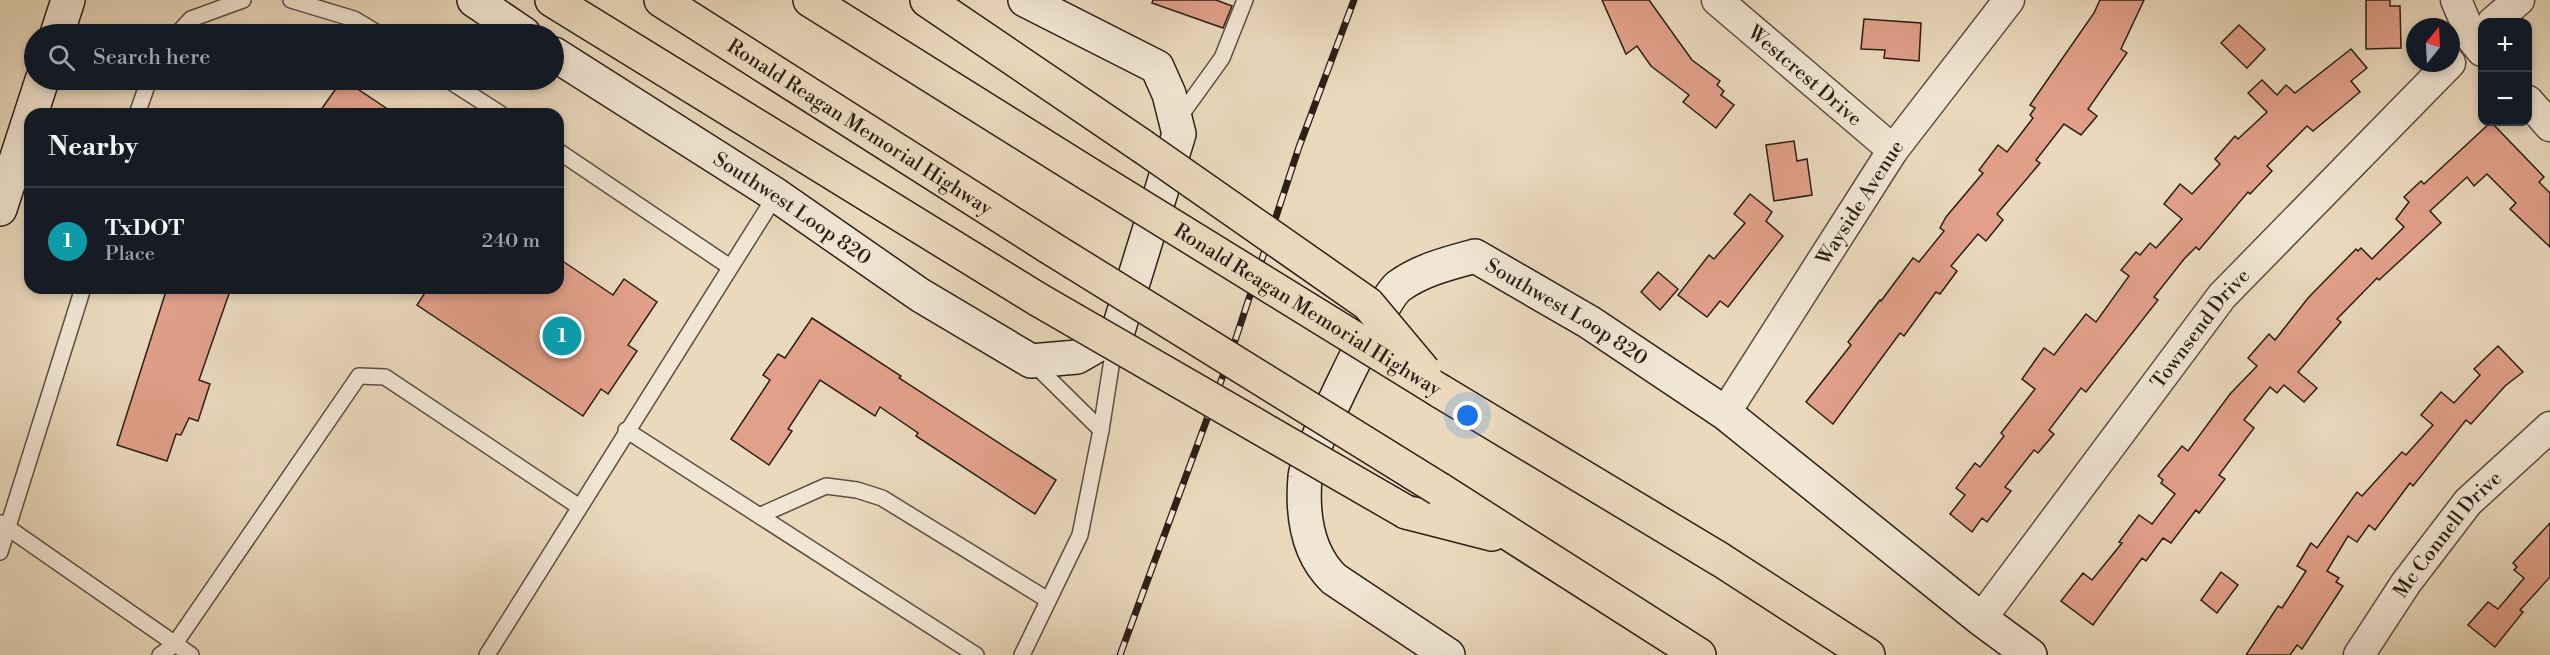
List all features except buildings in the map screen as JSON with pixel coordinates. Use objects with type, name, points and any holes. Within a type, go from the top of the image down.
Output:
[{"type":"highway","points":[[552,0],[1039,300],[1406,512],[1520,542]]},
{"type":"highway","name":"Ronald Reagan Memorial Highway","points":[[661,0],[1049,248],[1439,489],[1699,655]]},
{"type":"highway","name":"Ronald Reagan Memorial Highway","points":[[810,0],[1440,391],[1721,560],[1868,655]]},
{"type":"highway","points":[[927,0],[1142,146],[1368,304],[1440,391]]},
{"type":"main road","points":[[474,0],[509,24]]},
{"type":"main road","points":[[1025,0],[1157,67],[1169,94],[1179,134],[1117,334],[1077,357],[1031,361]]},
{"type":"main road","points":[[61,24],[69,1]]},
{"type":"main road","name":"Southwest Loop 820","points":[[564,60],[776,195],[920,295],[1031,361]]},
{"type":"main road","points":[[33,108],[39,90]]},
{"type":"main road","points":[[0,209],[7,162],[24,129]]},
{"type":"main road","name":"Southwest Loop 820","points":[[1448,655],[1334,579],[1324,569],[1306,531],[1305,475],[1358,350],[1397,286],[1438,266],[1475,256],[1589,322],[1725,413],[1981,619],[2030,655]]},
{"type":"street","name":"Westcrest Drive","points":[[1717,0],[1893,150]]},
{"type":"street","name":"Wayside Avenue","points":[[1725,413],[1893,150],[2008,0]]},
{"type":"street","points":[[2456,0],[2478,29]]},
{"type":"street","name":"Townsend Drive","points":[[2501,18],[2519,0]]},
{"type":"street","name":"Townsend Drive","points":[[2460,55],[2478,40]]},
{"type":"street","name":"Townsend Drive","points":[[1981,619],[2222,296],[2442,72]]},
{"type":"street","points":[[2532,106],[2550,126]]},
{"type":"street","name":"Mc Connell Drive","points":[[2359,655],[2406,583],[2468,502],[2550,427]]},
{"type":"lane","points":[[185,24],[190,18],[243,0]]},
{"type":"lane","points":[[291,0],[354,19],[362,24]]},
{"type":"lane","points":[[1176,122],[1222,58],[1245,0]]},
{"type":"lane","points":[[139,108],[145,90]]},
{"type":"lane","points":[[464,90],[492,108]]},
{"type":"lane","points":[[564,155],[730,267]]},
{"type":"lane","points":[[487,655],[626,430],[776,195]]},
{"type":"lane","points":[[0,552],[4,525],[81,294]]},
{"type":"lane","points":[[1022,655],[1080,535],[1117,334]]},
{"type":"lane","name":"Southwest Loop 820","points":[[1031,361],[1101,430]]},
{"type":"lane","points":[[160,655],[174,645],[359,376],[385,377],[578,507]]},
{"type":"lane","points":[[626,430],[976,655]]},
{"type":"lane","points":[[760,515],[826,486],[857,489],[882,498],[1048,600]]},
{"type":"lane","points":[[4,525],[191,655]]},
{"type":"railway","points":[[1120,655],[1228,362],[1299,147],[1354,0]]},
{"type":"place","name":"TxDOT","points":[[562,336]]}]
